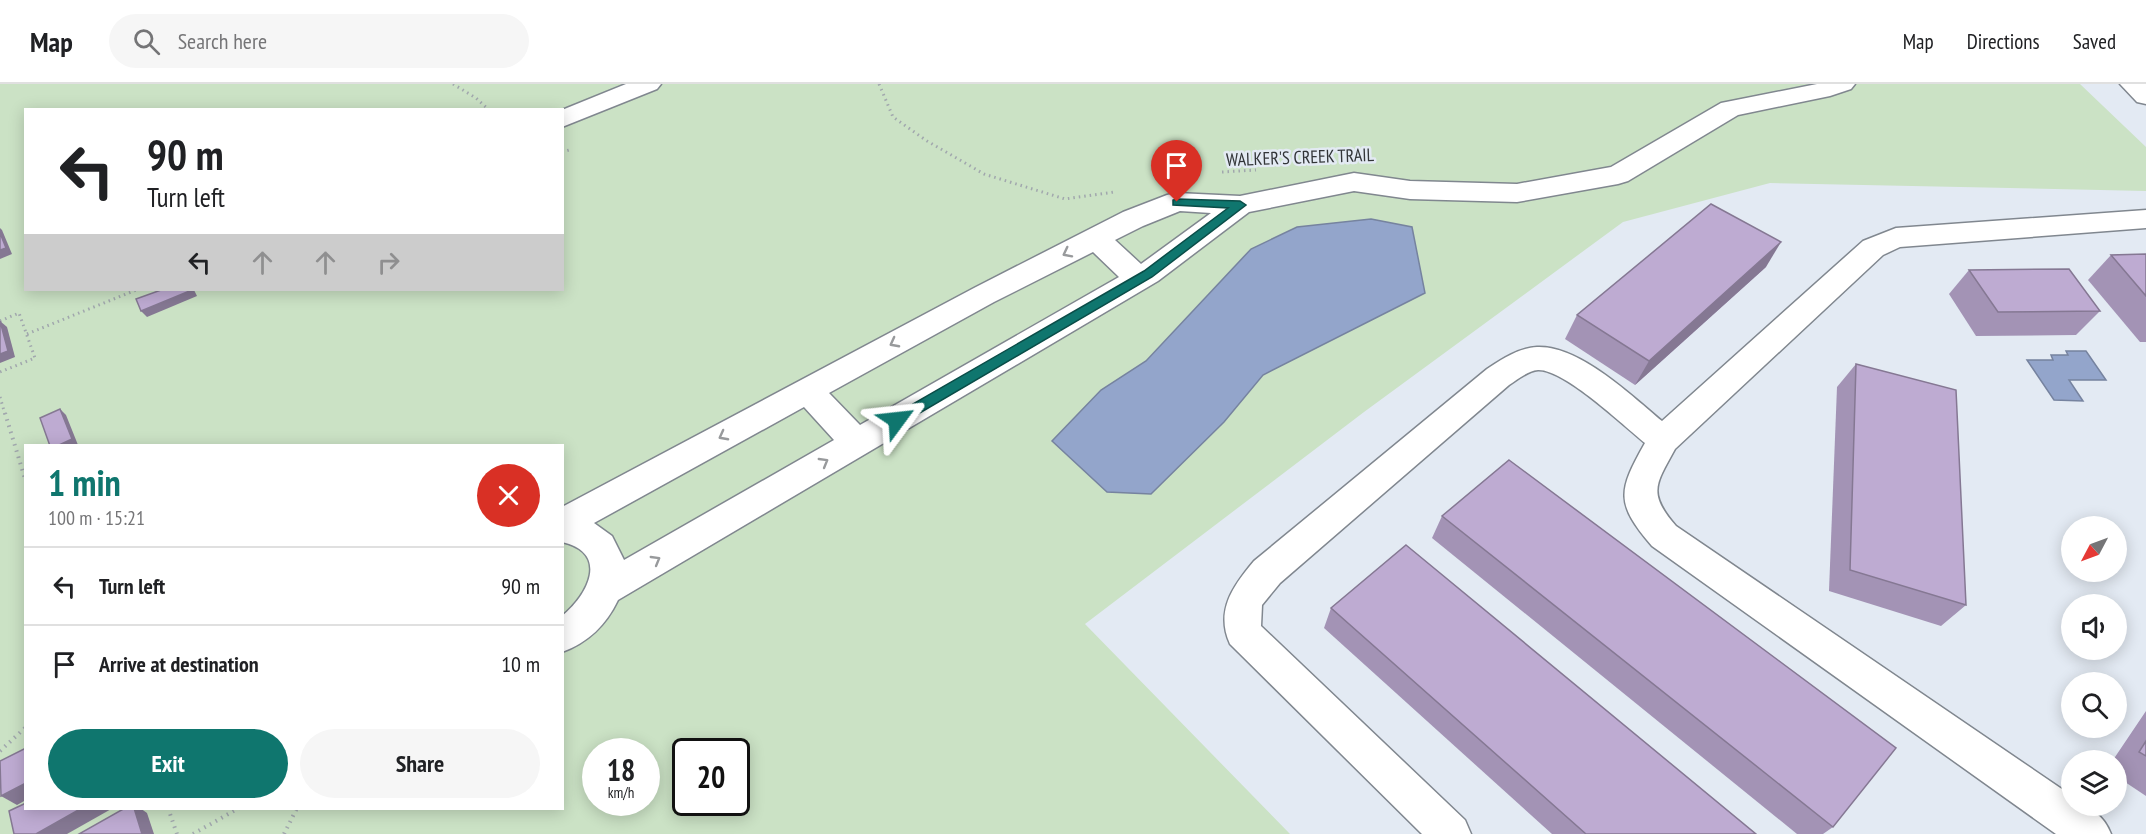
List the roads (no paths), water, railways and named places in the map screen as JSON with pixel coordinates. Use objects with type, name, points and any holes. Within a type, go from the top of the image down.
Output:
[{"type":"street","points":[[564,118],[648,84]]},
{"type":"street","points":[[564,525],[984,295],[1133,219],[1177,202],[1240,205],[1353,182],[1410,190],[1516,193],[1618,175],[1730,109],[1821,91],[1842,84]]},
{"type":"street","points":[[2133,84],[2146,96]]},
{"type":"street","points":[[605,590],[1139,279],[1240,205]]},
{"type":"street","points":[[2091,834],[1664,536],[1646,517],[1640,504],[1641,482],[1663,440],[1873,248],[1896,238],[1923,235],[2146,219]]},
{"type":"street","points":[[1096,238],[1139,279]]},
{"type":"street","points":[[1451,834],[1243,633],[1240,610],[1247,596],[1267,572],[1498,377],[1523,361],[1546,359],[1570,367],[1663,440]]},
{"type":"street","points":[[807,390],[856,444]]},
{"type":"street","points":[[564,527],[583,533],[600,546],[608,566],[605,590],[592,613],[564,635]]},
{"type":"water","points":[[1371,219],[1412,227],[1425,293],[1263,375],[1224,422],[1151,494],[1107,492],[1052,441],[1101,390],[1146,361],[1251,249],[1297,227]]},
{"type":"water","points":[[2066,351],[2086,351],[2106,380],[2069,380],[2083,401],[2054,400],[2027,360],[2053,360],[2051,355],[2068,355]]}]
